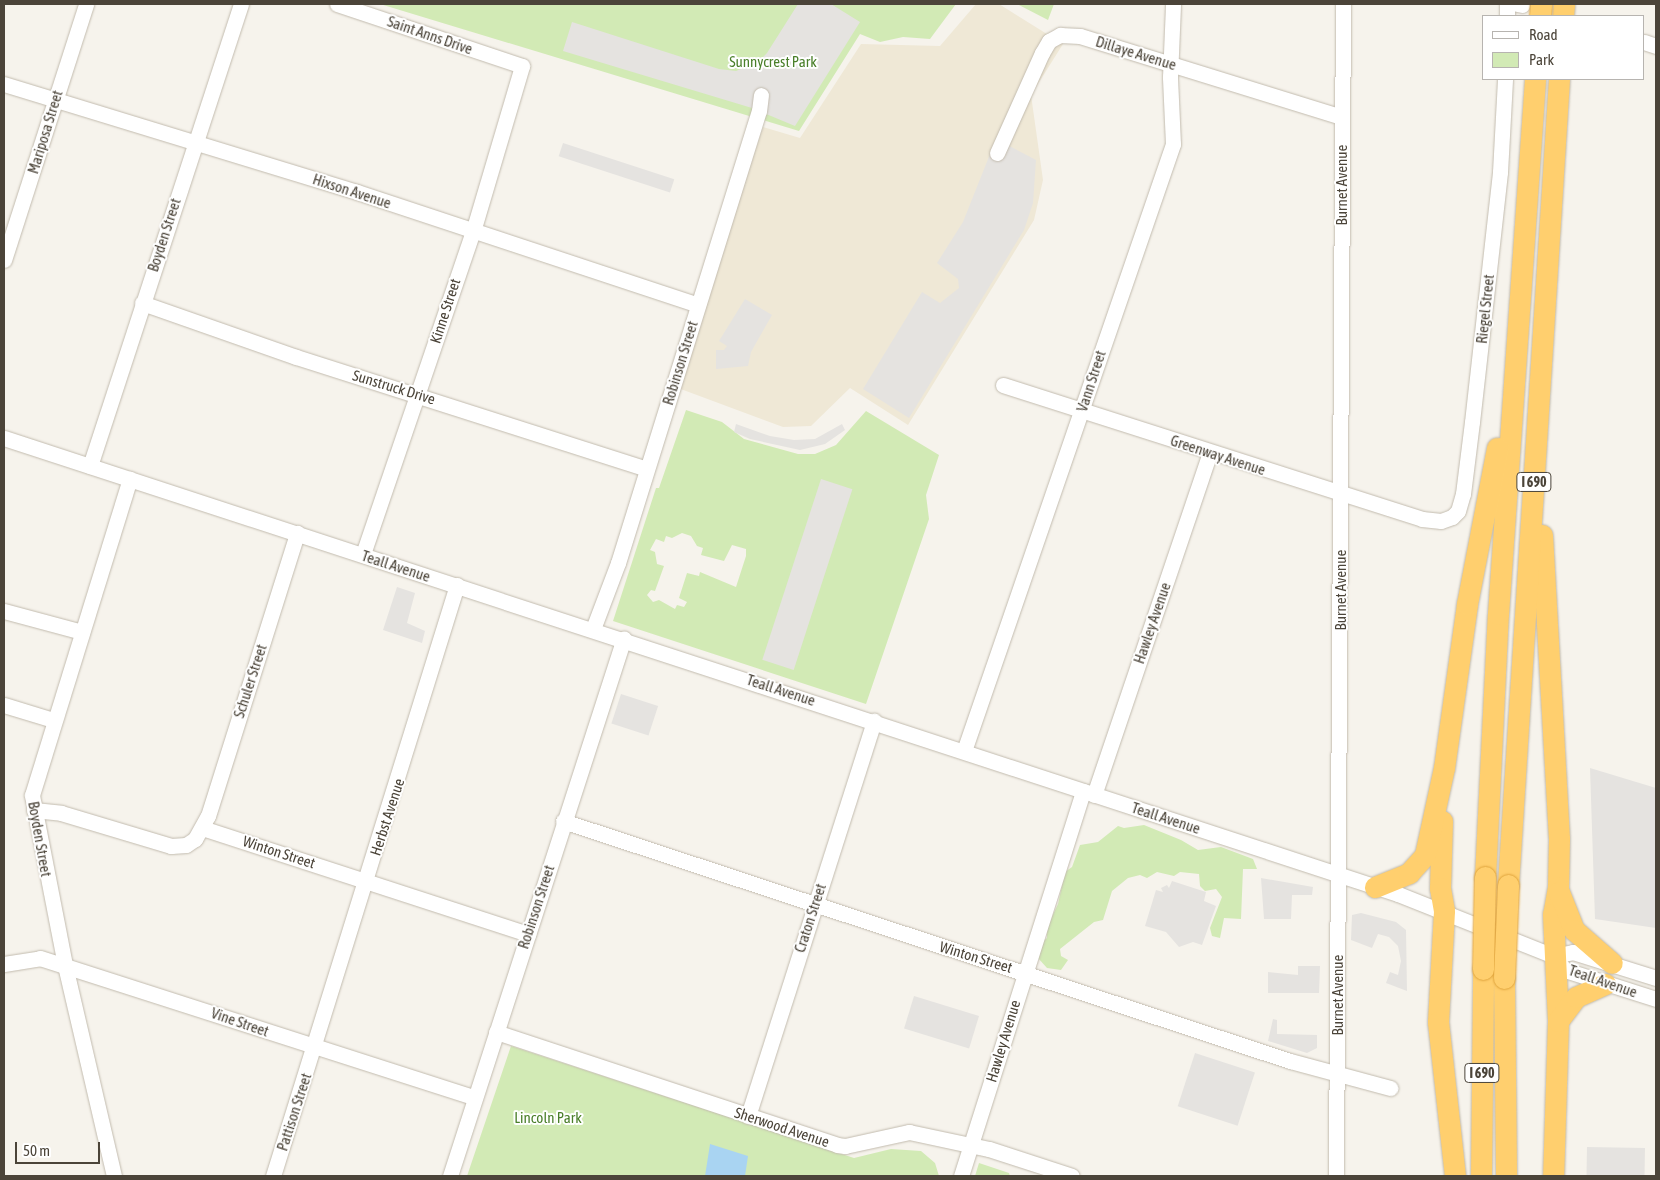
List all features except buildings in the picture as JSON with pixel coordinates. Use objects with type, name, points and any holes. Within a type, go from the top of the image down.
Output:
[{"type":"highway","name":"I 690","points":[[1481,1176],[1485,877],[1514,362],[1535,80]]},
{"type":"highway","name":"I 690","points":[[1506,1176],[1504,978],[1508,885],[1559,80]]},
{"type":"highway","points":[[1376,887],[1409,873],[1425,855],[1444,768],[1467,604],[1514,362]]},
{"type":"highway","points":[[1540,402],[1543,567],[1559,839],[1558,887],[1553,914],[1558,1021],[1553,1176]]},
{"type":"highway","points":[[1444,768],[1440,888],[1444,910],[1438,1022],[1455,1176]]},
{"type":"highway","points":[[1558,887],[1574,930],[1612,964]]},
{"type":"highway","points":[[1558,1021],[1576,997],[1604,984]]},
{"type":"street","name":"Mariposa Street","points":[[4,260],[86,4]]},
{"type":"street","name":"Boyden Street","points":[[90,466],[241,4]]},
{"type":"street","name":"Saint Anns Drive","points":[[338,4],[522,66]]},
{"type":"street","name":"Vann Street","points":[[964,751],[1173,144],[1171,64],[1173,4]]},
{"type":"street","name":"Burnet Avenue","points":[[1336,1176],[1342,495],[1343,4]]},
{"type":"street","name":"Dillaye Avenue","points":[[997,153],[1042,53],[1054,37],[1080,36],[1342,117]]},
{"type":"street","name":"Kinne Street","points":[[363,555],[473,231],[522,66]]},
{"type":"street","name":"Riegel Street","points":[[1435,521],[1441,521],[1458,511],[1463,494],[1499,180],[1505,80]]},
{"type":"street","name":"Hixson Avenue","points":[[4,84],[473,231],[698,305]]},
{"type":"street","name":"Robinson Street","points":[[593,629],[647,469],[761,95]]},
{"type":"street","name":"Sunstruck Drive","points":[[142,303],[296,357],[418,394],[647,469]]},
{"type":"street","name":"Greenway Avenue","points":[[1003,385],[1342,495],[1435,521]]},
{"type":"street","name":"Teall Avenue","points":[[4,438],[624,638],[1444,910],[1554,956],[1565,970],[1656,999]]},
{"type":"street","name":"Hawley Avenue","points":[[960,1176],[1025,972],[1210,452]]},
{"type":"street","name":"Boyden Street","points":[[114,1176],[65,965],[32,795],[53,720],[130,479]]},
{"type":"street","name":"Schuler Street","points":[[202,828],[297,533]]},
{"type":"street","name":"Herbst Avenue","points":[[315,1047],[457,585]]},
{"type":"street","points":[[4,611],[82,632]]},
{"type":"street","name":"Robinson Street","points":[[450,1176],[563,821],[624,638]]},
{"type":"street","points":[[4,705],[53,720]]},
{"type":"street","name":"Craton Street","points":[[748,1116],[814,904],[874,721]]},
{"type":"street","points":[[34,810],[61,813],[171,846],[186,845],[196,839],[202,828]]},
{"type":"street","name":"Winton Street","points":[[563,821],[1337,1075],[1390,1088]]},
{"type":"street","name":"Winton Street","points":[[202,828],[528,934]]},
{"type":"street","name":"Teall Avenue","points":[[1554,956],[1573,952],[1656,978]]},
{"type":"street","name":"Vine Street","points":[[4,964],[40,958],[65,965],[474,1097]]},
{"type":"street","name":"Sherwood Avenue","points":[[496,1032],[837,1145],[909,1132],[971,1144],[1072,1176]]},
{"type":"street","name":"Pattison Street","points":[[273,1176],[315,1047]]},
{"type":"shaded area","points":[[798,4],[831,4],[860,22],[795,126],[752,108],[563,51],[572,22],[719,69],[736,71],[758,62],[767,53]]},
{"type":"shaded area","points":[[976,4],[999,4],[1063,44],[1031,95],[1043,180],[1034,220],[908,425],[850,388],[811,426],[783,427],[678,388],[763,127],[800,138],[861,44],[940,46]]},
{"type":"shaded area","points":[[996,139],[1036,160],[1033,203],[1024,230],[909,418],[863,389],[922,292],[940,303],[959,288],[958,279],[937,263],[963,222]]},
{"type":"shaded area","points":[[563,143],[674,179],[670,192],[559,156]]},
{"type":"shaded area","points":[[745,299],[772,315],[751,352],[748,366],[716,369],[716,350],[724,350],[727,346],[719,341]]},
{"type":"shaded area","points":[[736,424],[770,436],[794,440],[815,439],[842,424],[845,430],[825,444],[800,450],[750,439],[734,432]]},
{"type":"shaded area","points":[[821,479],[852,489],[794,670],[762,660]]},
{"type":"shaded area","points":[[397,587],[415,593],[407,623],[425,631],[422,643],[383,630]]},
{"type":"shaded area","points":[[621,694],[658,706],[649,736],[611,723]]},
{"type":"shaded area","points":[[1590,768],[1656,788],[1656,928],[1595,919]]},
{"type":"shaded area","points":[[1261,878],[1313,887],[1312,895],[1292,895],[1291,919],[1264,919]]},
{"type":"shaded area","points":[[1172,881],[1206,892],[1204,901],[1216,906],[1202,945],[1193,942],[1179,947],[1166,932],[1145,926],[1156,890],[1163,892],[1161,888],[1167,885],[1169,888]]},
{"type":"shaded area","points":[[1361,913],[1396,922],[1406,930],[1407,991],[1386,983],[1390,972],[1398,975],[1401,961],[1398,946],[1389,937],[1378,934],[1372,948],[1351,940],[1352,915]]},
{"type":"shaded area","points":[[1298,966],[1320,966],[1319,993],[1268,993],[1268,972],[1298,975]]},
{"type":"shaded area","points":[[914,996],[979,1016],[969,1048],[904,1029]]},
{"type":"shaded area","points":[[1273,1019],[1277,1020],[1277,1034],[1317,1035],[1317,1048],[1307,1053],[1268,1041]]},
{"type":"shaded area","points":[[1195,1053],[1255,1072],[1238,1126],[1178,1106]]},
{"type":"shaded area","points":[[1587,1147],[1645,1148],[1645,1176],[1586,1176]]},
{"type":"green space","name":"Sunnycrest Park","points":[[380,4],[956,4],[930,39],[903,37],[880,42],[860,34],[799,131]]},
{"type":"green space","points":[[1017,4],[1054,4],[1048,20]]},
{"type":"green space","points":[[686,410],[722,422],[744,439],[798,454],[815,454],[836,445],[866,411],[939,455],[926,495],[929,519],[866,704],[613,621],[656,488],[659,488]],"holes":[[[682,533],[691,536],[697,546],[703,548],[701,555],[724,561],[732,545],[746,549],[746,556],[736,587],[700,572],[699,576],[687,573],[679,598],[687,602],[684,607],[677,605],[675,609],[659,600],[653,602],[647,595],[651,590],[655,591],[664,566],[657,564],[655,552],[650,550],[656,539],[664,542],[666,536],[672,538]]]},
{"type":"green space","points":[[1144,825],[1181,840],[1198,850],[1221,847],[1253,859],[1257,869],[1243,869],[1241,919],[1224,918],[1220,938],[1212,936],[1210,928],[1222,897],[1216,889],[1205,891],[1200,886],[1199,874],[1180,872],[1174,876],[1157,872],[1147,878],[1140,875],[1128,878],[1112,891],[1103,920],[1094,922],[1060,949],[1061,956],[1068,960],[1061,970],[1047,968],[1038,958],[1042,942],[1047,938],[1047,927],[1058,904],[1065,872],[1072,867],[1080,845],[1098,842],[1118,826],[1124,828]]},
{"type":"green space","name":"Lincoln Park","points":[[511,1046],[854,1158],[891,1149],[921,1151],[935,1163],[939,1176],[467,1176]]},
{"type":"green space","points":[[979,1163],[1009,1173],[1010,1176],[975,1176]]},
{"type":"water","points":[[710,1144],[748,1156],[745,1176],[705,1176]]}]
